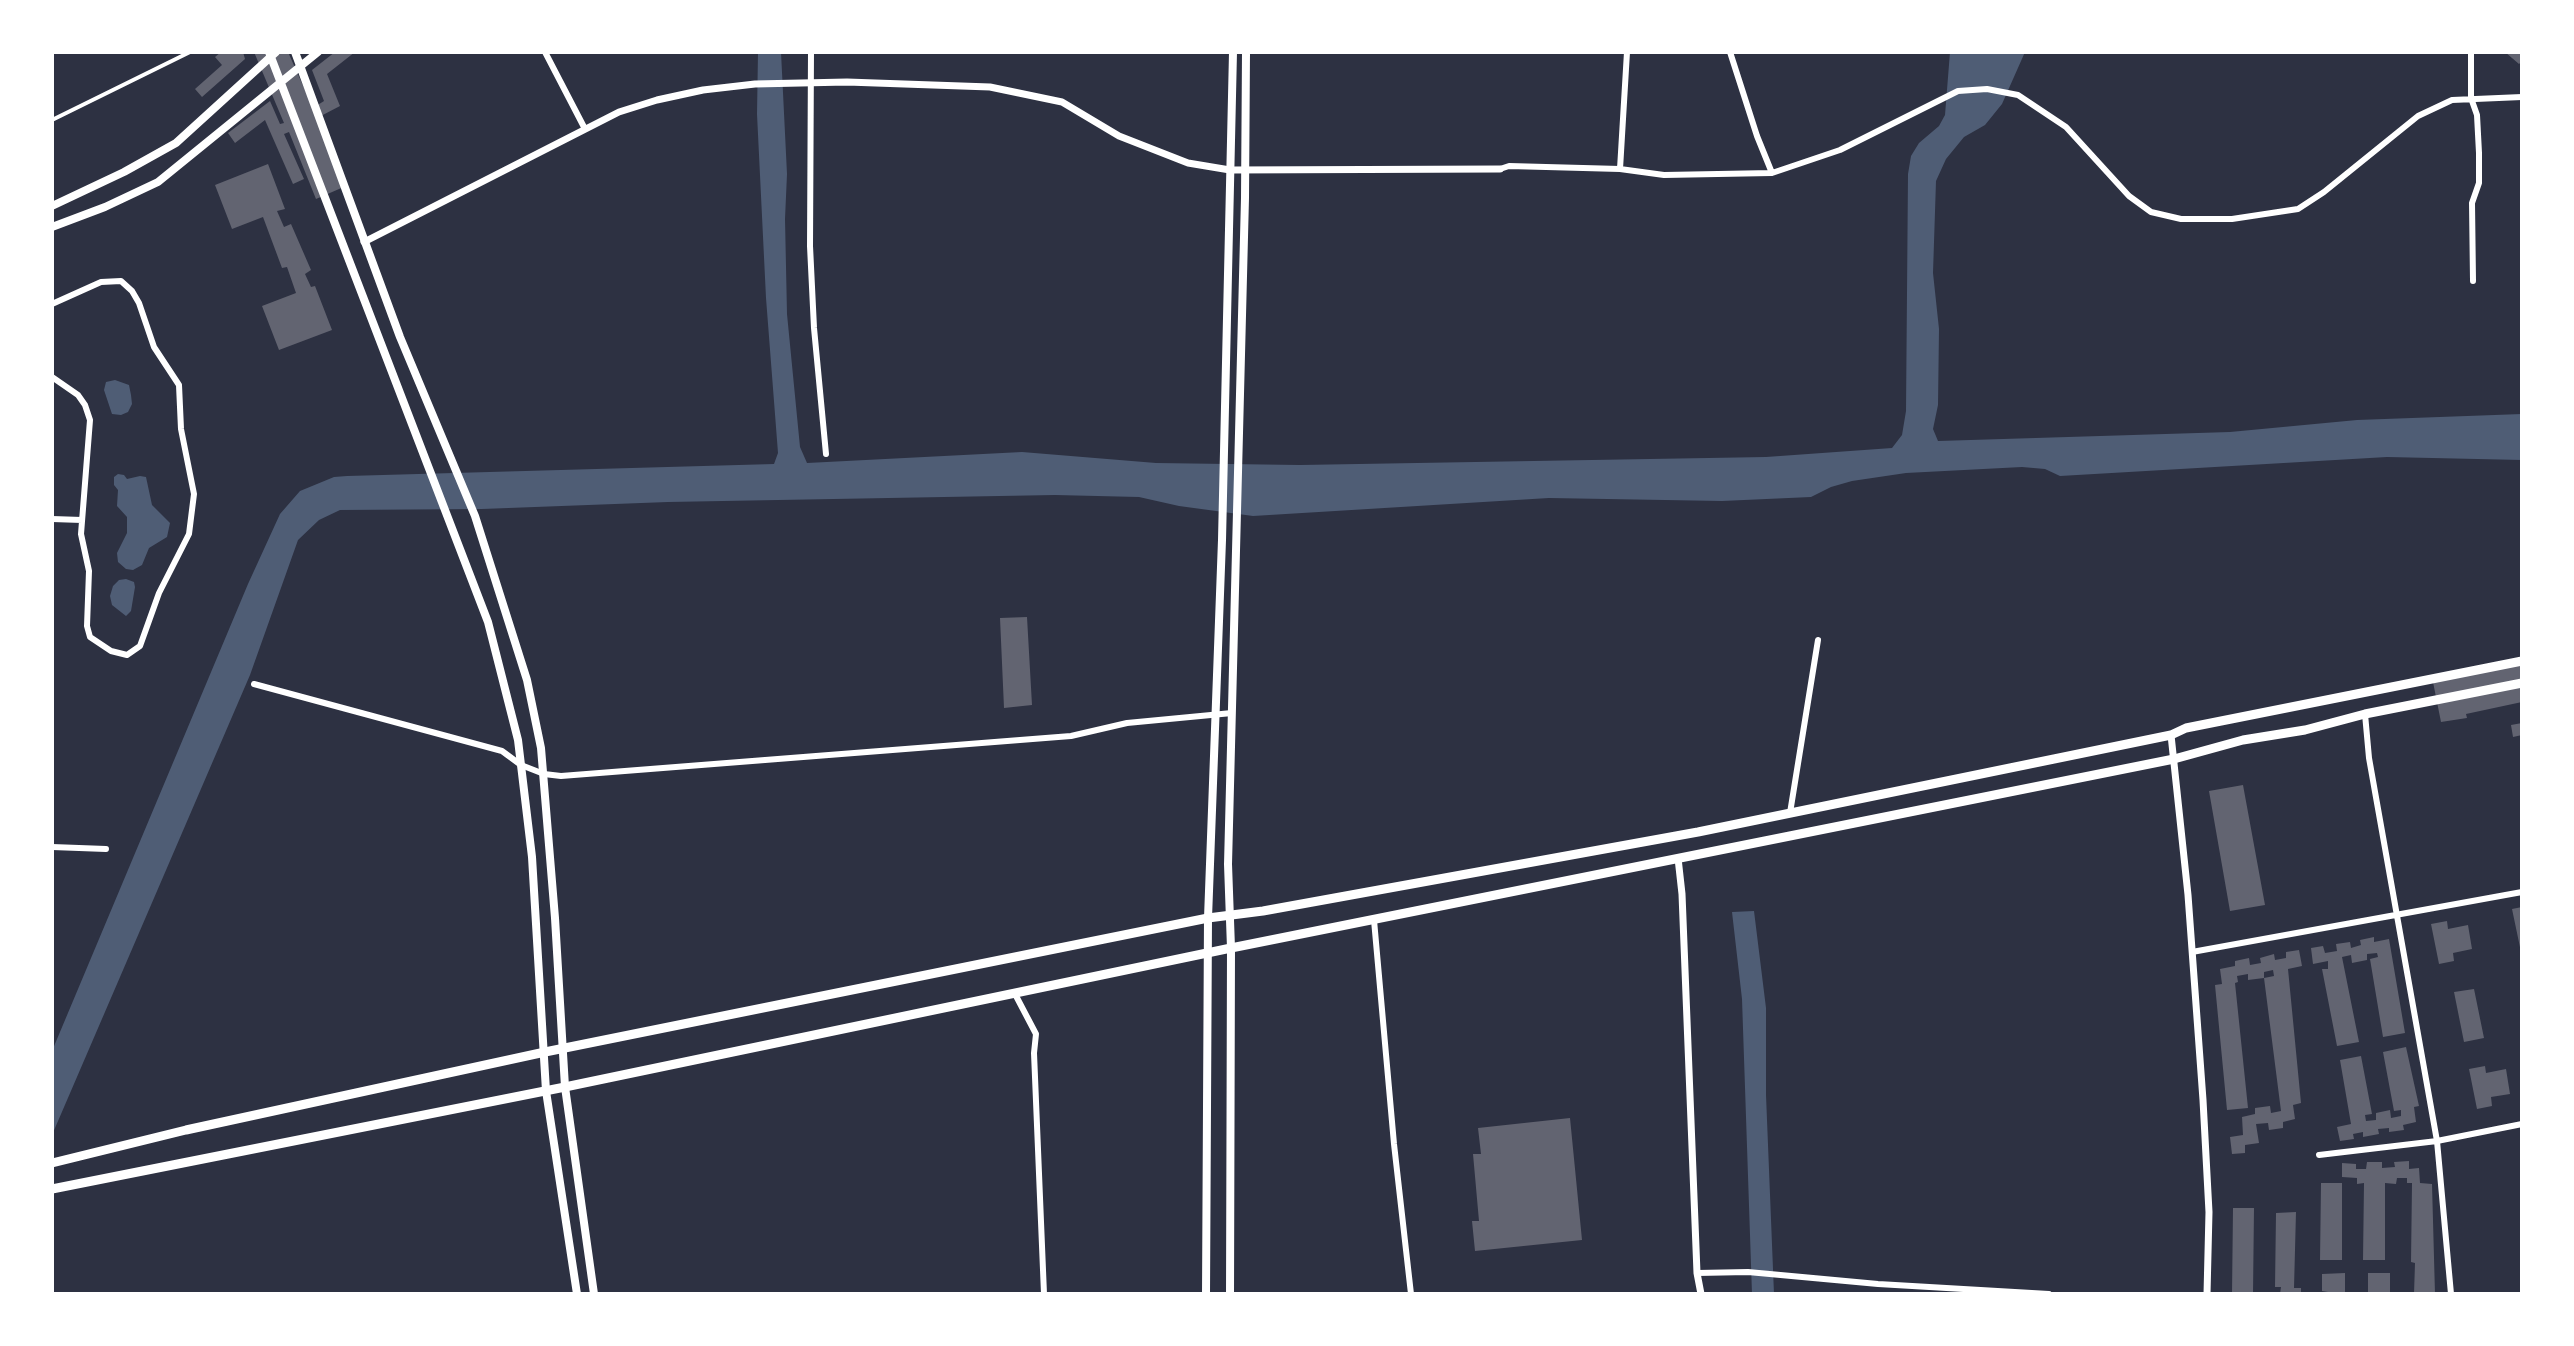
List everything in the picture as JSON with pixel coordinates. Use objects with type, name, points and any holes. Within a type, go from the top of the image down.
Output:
[{"type":"main road","points":[[295,52],[424,399],[475,516],[527,680],[544,774],[565,1048],[565,1087],[594,1294]]},
{"type":"main road","points":[[52,227],[158,182],[318,52]]},
{"type":"main road","points":[[1206,1294],[1207,954],[1222,530],[1233,52]]},
{"type":"main road","points":[[1230,1294],[1231,916],[1228,864],[1246,52]]},
{"type":"main road","points":[[52,206],[176,143],[272,54],[488,622],[518,740],[532,857],[546,1091],[577,1294]]},
{"type":"main road","points":[[52,1163],[199,1127],[545,1052],[1208,918],[1790,813],[2171,735],[2186,728],[2522,661]]},
{"type":"main road","points":[[52,1189],[2174,759],[2243,740],[2305,730],[2365,714],[2522,683]]},
{"type":"street","points":[[52,120],[190,52]]},
{"type":"street","points":[[545,52],[585,129]]},
{"type":"street","points":[[811,52],[810,246],[826,454]]},
{"type":"street","points":[[1620,169],[1627,52]]},
{"type":"street","points":[[1730,52],[1772,173]]},
{"type":"street","points":[[2471,52],[2471,98],[2477,115],[2479,153],[2479,183],[2472,203],[2473,281]]},
{"type":"street","points":[[364,242],[619,112],[703,90],[755,84],[990,87],[1062,102],[1119,136],[1188,163],[1230,170],[1500,169],[1509,166],[1620,169],[1664,175],[1772,173],[1840,150],[1958,91],[1987,89],[2028,100],[2066,127],[2129,196],[2151,212],[2181,219],[2232,219],[2298,209],[2324,192],[2418,116],[2452,100],[2522,97]]},
{"type":"street","points":[[52,304],[101,282],[121,281],[139,303],[154,347],[179,385],[181,429],[194,494],[189,534],[159,593],[140,646],[127,655],[111,651],[90,637],[87,611],[90,588],[81,534],[90,420],[78,395],[52,377]]},
{"type":"street","points":[[52,519],[82,520]]},
{"type":"street","points":[[1790,813],[1818,640]]},
{"type":"street","points":[[254,684],[502,751],[521,765],[544,774],[561,776],[1071,736],[1127,723],[1232,713]]},
{"type":"street","points":[[2365,714],[2369,758],[2437,1141],[2451,1294]]},
{"type":"street","points":[[2171,735],[2192,952],[2209,1212],[2207,1294]]},
{"type":"street","points":[[52,847],[106,849]]},
{"type":"street","points":[[1678,858],[1697,1273],[1701,1294]]},
{"type":"street","points":[[2192,952],[2522,892]]},
{"type":"street","points":[[1374,920],[1411,1294]]},
{"type":"street","points":[[1015,994],[1036,1034],[1034,1053],[1044,1294]]},
{"type":"street","points":[[2319,1155],[2437,1141],[2522,1124]]},
{"type":"street","points":[[1697,1273],[1748,1272],[2049,1294]]},
{"type":"water","points":[[758,52],[781,52],[787,174],[787,314],[800,447],[807,463],[1022,452],[1156,463],[1300,465],[1766,457],[1892,448],[1902,435],[1906,411],[1908,174],[1911,156],[1919,143],[1939,126],[1945,115],[1950,52],[2025,52],[2002,104],[1985,125],[1964,137],[1946,159],[1936,181],[1933,273],[1939,329],[1938,405],[1933,429],[1938,441],[2230,432],[2357,420],[2522,414],[2522,460],[2387,457],[2060,476],[2045,469],[2022,467],[1906,473],[1852,481],[1811,497],[1722,501],[1549,498],[1253,516],[1139,497],[1055,495],[340,510],[319,520],[298,540],[250,675],[52,1135],[52,1051],[248,584],[280,514],[300,491],[334,477],[347,476],[774,464],[778,453],[766,298],[757,114]]},
{"type":"water","points":[[115,380],[129,385],[131,395],[132,404],[128,412],[121,415],[112,414],[104,390],[106,382]]},
{"type":"water","points":[[118,474],[127,479],[146,477],[152,505],[170,523],[167,537],[149,548],[142,565],[133,570],[126,569],[118,562],[117,553],[127,533],[127,517],[117,506],[118,490],[114,477]]},
{"type":"water","points":[[119,580],[134,582],[135,587],[131,611],[126,616],[112,605],[110,596],[113,586]]},
{"type":"water","points":[[1754,911],[1766,1008],[1766,1095],[1774,1294],[1752,1294],[1742,999],[1732,912]]},
{"type":"building","points":[[221,52],[243,52],[245,59],[202,97],[195,89],[222,65],[215,57]]},
{"type":"building","points":[[254,52],[288,52],[313,108],[324,101],[312,70],[335,52],[355,52],[327,74],[340,106],[317,118],[346,186],[316,199],[289,132],[284,134],[304,179],[293,184],[265,120],[235,143],[228,133],[270,101],[280,124],[284,123]]},
{"type":"building","points":[[2505,52],[2522,52],[2522,61],[2519,64]]},
{"type":"building","points":[[268,164],[285,209],[277,211],[284,227],[291,224],[311,270],[305,274],[311,287],[315,286],[332,330],[279,350],[262,306],[296,293],[287,267],[282,268],[263,217],[232,229],[215,185]]},
{"type":"building","points":[[1027,617],[1032,705],[1004,708],[1000,618]]},
{"type":"building","points":[[2522,663],[2522,702],[2441,722],[2432,677]]},
{"type":"building","points":[[2522,723],[2522,735],[2513,737],[2511,725]]},
{"type":"building","points":[[2243,785],[2265,905],[2230,911],[2209,791]]},
{"type":"building","points":[[2522,907],[2522,952],[2521,952],[2512,909]]},
{"type":"building","points":[[2447,921],[2448,929],[2468,925],[2472,949],[2453,953],[2454,961],[2439,964],[2431,924]]},
{"type":"building","points":[[2374,937],[2374,942],[2389,939],[2405,1033],[2383,1037],[2370,959],[2378,957],[2377,953],[2367,954],[2367,960],[2352,963],[2351,955],[2342,957],[2359,1042],[2337,1046],[2322,969],[2328,969],[2328,961],[2313,964],[2311,948],[2323,946],[2325,953],[2337,951],[2336,944],[2350,942],[2351,948],[2361,945],[2360,940]]},
{"type":"building","points":[[2299,950],[2302,966],[2288,969],[2301,1103],[2293,1105],[2295,1119],[2283,1122],[2283,1128],[2269,1130],[2268,1123],[2256,1124],[2259,1143],[2245,1145],[2245,1153],[2232,1154],[2230,1137],[2243,1135],[2242,1117],[2255,1114],[2255,1108],[2270,1106],[2271,1113],[2281,1111],[2264,978],[2248,980],[2248,974],[2237,976],[2238,982],[2235,983],[2248,1108],[2227,1110],[2215,985],[2222,984],[2220,969],[2235,966],[2235,961],[2249,958],[2250,965],[2261,963],[2260,958],[2274,954],[2275,960],[2286,958],[2286,952]],"holes":[[[2273,970],[2274,976],[2264,978],[2264,972]]]},
{"type":"building","points":[[2474,989],[2484,1038],[2464,1042],[2454,992]]},
{"type":"building","points":[[2406,1047],[2419,1106],[2414,1107],[2416,1122],[2403,1125],[2404,1130],[2389,1132],[2389,1128],[2378,1129],[2379,1134],[2363,1137],[2363,1132],[2353,1134],[2354,1139],[2340,1141],[2337,1127],[2351,1124],[2340,1060],[2361,1056],[2372,1114],[2365,1115],[2366,1121],[2376,1120],[2376,1113],[2390,1110],[2391,1118],[2401,1116],[2401,1110],[2394,1111],[2383,1052]]},
{"type":"building","points":[[2485,1066],[2486,1073],[2506,1069],[2510,1094],[2491,1097],[2492,1106],[2477,1109],[2469,1069]]},
{"type":"building","points":[[1570,1118],[1582,1240],[1475,1251],[1472,1221],[1479,1221],[1473,1154],[1481,1154],[1478,1128]]},
{"type":"building","points":[[2409,1161],[2409,1169],[2419,1168],[2420,1183],[2432,1184],[2435,1294],[2414,1294],[2415,1263],[2411,1262],[2412,1183],[2407,1183],[2407,1178],[2397,1178],[2396,1184],[2385,1183],[2385,1260],[2363,1260],[2364,1183],[2357,1184],[2357,1178],[2342,1177],[2342,1163],[2356,1164],[2356,1169],[2366,1169],[2367,1162],[2382,1162],[2382,1168],[2395,1167],[2394,1162]]},
{"type":"building","points":[[2321,1183],[2342,1183],[2342,1260],[2320,1260]]},
{"type":"building","points":[[2233,1208],[2254,1208],[2253,1294],[2232,1294]]},
{"type":"building","points":[[2296,1212],[2294,1288],[2301,1288],[2301,1294],[2280,1294],[2281,1287],[2275,1287],[2276,1213]]},
{"type":"building","points":[[2345,1273],[2345,1294],[2322,1291],[2322,1274]]},
{"type":"building","points":[[2368,1273],[2390,1273],[2390,1294],[2368,1294]]}]
